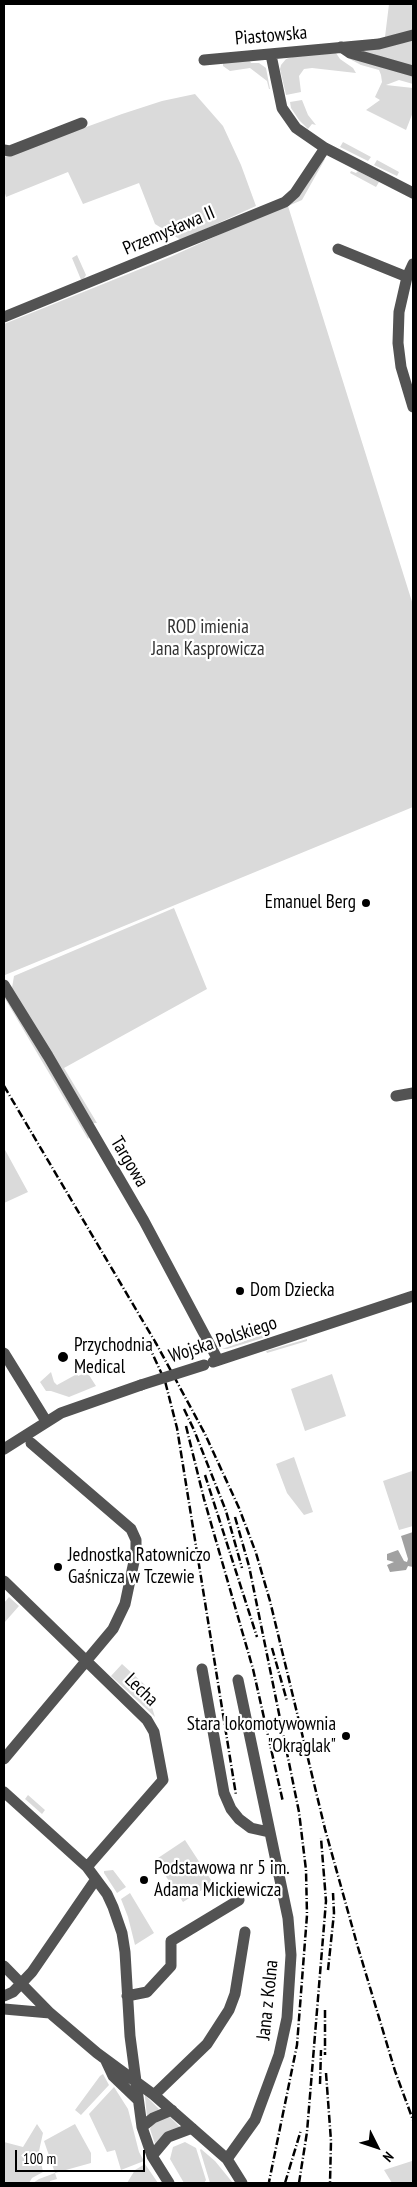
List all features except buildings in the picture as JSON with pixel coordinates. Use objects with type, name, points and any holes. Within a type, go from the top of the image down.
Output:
[{"type":"street","name":"Piastowska","points":[[204,60],[379,44],[413,35]]},
{"type":"street","points":[[341,47],[350,53],[413,71]]},
{"type":"street","points":[[271,55],[282,108],[296,128],[325,148],[413,193]]},
{"type":"street","points":[[4,150],[10,151],[82,123]]},
{"type":"street","name":"Przemysława II","points":[[4,317],[285,202],[295,193],[325,148]]},
{"type":"street","points":[[338,249],[407,277]]},
{"type":"street","points":[[413,264],[407,277],[399,312],[398,343],[401,367],[413,407]]},
{"type":"street","name":"Targowa","points":[[4,985],[48,1056],[144,1221],[218,1360]]},
{"type":"street","points":[[396,1096],[413,1093]]},
{"type":"street","name":"Wojska Polskiego","points":[[4,1449],[46,1422],[82,1405],[413,1296]]},
{"type":"street","points":[[4,1353],[46,1422]]},
{"type":"street","points":[[4,1759],[86,1662],[117,1622],[125,1604],[136,1552],[136,1540],[131,1529],[31,1443]]},
{"type":"street","name":"Lecha","points":[[4,1581],[147,1720],[154,1732],[163,1780],[87,1868]]},
{"type":"street","points":[[202,1670],[224,1793],[231,1809],[239,1819],[251,1828],[269,1832]]},
{"type":"street","name":"Jana z Kolna","points":[[227,2159],[255,2120],[280,2054],[286,2018],[291,1955],[288,1918],[238,1680]]},
{"type":"street","points":[[4,1792],[87,1868],[107,1894],[122,1933],[135,2081],[142,2127],[152,2156],[169,2183]]},
{"type":"street","points":[[4,1996],[12,1992],[32,1972],[96,1879]]},
{"type":"street","points":[[127,1996],[148,1992],[171,1966],[171,1941],[240,1900]]},
{"type":"street","points":[[154,2095],[207,2044],[228,2010],[235,1994],[246,1932]]},
{"type":"street","points":[[4,1966],[50,2013],[154,2095],[227,2159],[242,2183]]},
{"type":"street","points":[[4,2009],[50,2013]]},
{"type":"street","points":[[106,2059],[113,2076],[137,2099]]},
{"type":"street","points":[[142,2127],[154,2118],[172,2110]]},
{"type":"street","points":[[152,2156],[168,2138],[192,2128]]},
{"type":"green space","points":[[389,4],[413,4],[413,31],[385,37]]},
{"type":"green space","points":[[413,39],[413,69],[347,48]]},
{"type":"green space","points":[[336,53],[356,73],[312,68],[304,69],[299,76],[301,92],[286,95],[280,69],[286,59],[295,56]]},
{"type":"green space","points":[[344,56],[413,74],[413,84],[399,80],[386,85],[413,88],[413,112],[406,130],[366,110],[380,100],[375,97],[382,82],[379,70],[361,65]]},
{"type":"green space","points":[[250,61],[251,63],[259,63],[266,68],[270,89],[267,81],[250,68],[230,71],[223,66],[223,62]]},
{"type":"green space","points":[[195,94],[223,126],[241,165],[256,206],[181,240],[155,224],[139,183],[83,204],[68,172],[6,197],[4,190],[4,157],[122,114],[162,101]]},
{"type":"green space","points":[[302,100],[308,115],[316,125],[312,124],[308,129],[291,108],[290,102]]},
{"type":"green space","points":[[343,142],[371,157],[368,161],[340,147]]},
{"type":"green space","name":"ROD imienia Jana Kasprowicza","points":[[323,159],[325,159],[302,200],[288,206],[413,605],[413,807],[5,975],[4,324],[170,257],[287,204]]},
{"type":"green space","points":[[377,160],[399,172],[397,176],[374,165]]},
{"type":"green space","points":[[351,171],[356,173],[358,171],[379,182],[376,187],[350,173]]},
{"type":"green space","points":[[77,255],[86,275],[82,282],[72,258]]},
{"type":"green space","points":[[174,908],[207,989],[64,1068],[97,1123],[92,1123],[12,988],[14,976]]},
{"type":"green space","points":[[4,991],[89,1137],[88,1139],[4,997]]},
{"type":"green space","points":[[4,1148],[28,1192],[4,1203]]},
{"type":"green space","points":[[262,1335],[263,1338],[222,1349]]},
{"type":"green space","points":[[307,1339],[307,1341],[267,1353],[266,1351]]},
{"type":"green space","points":[[51,1372],[57,1385],[77,1374],[78,1376],[87,1372],[96,1386],[69,1397],[46,1391],[40,1382]]},
{"type":"green space","points":[[332,1374],[346,1416],[305,1431],[291,1389]]},
{"type":"green space","points":[[294,1457],[313,1512],[304,1515],[287,1493],[276,1464]]},
{"type":"green space","points":[[412,1471],[413,1526],[399,1530],[383,1481]]},
{"type":"green space","points":[[9,1597],[19,1606],[4,1623],[4,1603]]},
{"type":"green space","points":[[122,1664],[145,1685],[155,1717],[111,1676]]},
{"type":"green space","points":[[28,1795],[45,1810],[42,1814],[25,1799]]},
{"type":"green space","points":[[185,1840],[213,1883],[183,1902],[155,1860]]},
{"type":"green space","points":[[113,1870],[126,1887],[117,1893],[104,1873],[104,1871]]},
{"type":"green space","points":[[130,1893],[154,1933],[135,1945],[121,1899]]},
{"type":"green space","points":[[103,2074],[109,2085],[81,2115],[75,2110]]},
{"type":"green space","points":[[114,2087],[128,2109],[139,2152],[144,2161],[121,2170],[115,2150],[107,2152],[89,2114]]},
{"type":"green space","points":[[145,2095],[159,2109],[147,2117],[145,2097]]},
{"type":"green space","points":[[166,2116],[170,2117],[180,2127],[156,2147],[150,2129],[152,2125]]},
{"type":"green space","points":[[37,2124],[43,2133],[39,2151],[43,2172],[32,2178],[29,2183],[4,2183],[4,2142],[23,2147]]},
{"type":"green space","points":[[75,2124],[91,2153],[91,2163],[55,2173],[44,2141]]},
{"type":"green space","points":[[185,2142],[196,2148],[206,2180],[204,2183],[184,2183],[170,2159],[173,2147]]},
{"type":"green space","points":[[201,2149],[215,2161],[233,2183],[210,2183]]},
{"type":"green space","points":[[412,2161],[413,2183],[392,2183],[384,2170]]},
{"type":"green space","points":[[145,2164],[158,2183],[127,2183],[135,2170]]},
{"type":"green space","points":[[55,2173],[57,2179],[50,2181],[50,2183],[33,2183],[39,2179]]},
{"type":"shaded area","points":[[413,1532],[413,1567],[408,1566],[406,1570],[390,1572],[387,1565],[394,1562],[387,1560],[387,1554],[398,1550],[404,1561],[407,1562],[408,1559],[401,1536]]},
{"type":"railway","points":[[4,1086],[157,1345],[205,1434],[239,1508],[256,1553],[270,1601],[325,1829],[357,1944],[395,2071],[413,2120]]},
{"type":"railway","points":[[148,1344],[165,1381],[177,1428],[236,1795]]},
{"type":"railway","points":[[184,1409],[226,1511],[242,1568]]},
{"type":"railway","points":[[186,1426],[204,1499],[253,1669],[283,1802]]},
{"type":"railway","points":[[205,1475],[257,1637]]},
{"type":"railway","points":[[235,1517],[249,1566],[299,1812],[306,1870],[307,1915],[297,2045],[269,2182]]},
{"type":"railway","points":[[272,1648],[287,1701]]},
{"type":"railway","points":[[299,2183],[307,2132],[326,1901],[321,1838]]},
{"type":"railway","points":[[328,1970],[334,1913],[333,1893]]},
{"type":"railway","points":[[325,2010],[325,2055]]},
{"type":"railway","points":[[320,2084],[321,2050]]},
{"type":"railway","points":[[326,2073],[331,2141],[330,2183]]},
{"type":"railway","points":[[285,2183],[301,2130]]},
{"type":"place","name":"Emanuel Berg","points":[[366,903]]},
{"type":"place","name":"Dom Dziecka","points":[[240,1291]]},
{"type":"place","name":"Przychodnia Medical","points":[[63,1357]]},
{"type":"place","name":"Jednostka Ratowniczo Gaśnicza w Tczewie","points":[[58,1567]]},
{"type":"place","name":"Stara lokomotywownia \"Okrąglak\"","points":[[346,1736]]},
{"type":"place","name":"Podstawowa nr 5 im. Adama Mickiewicza","points":[[144,1880]]}]
